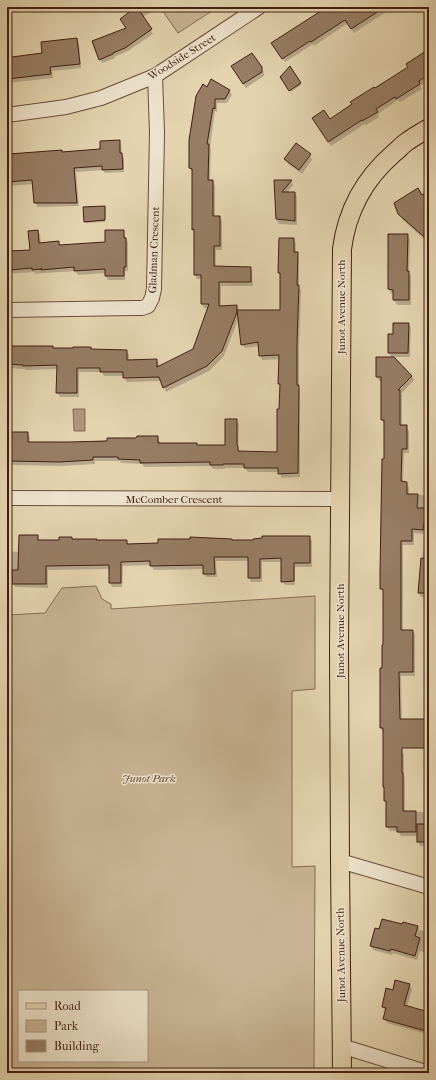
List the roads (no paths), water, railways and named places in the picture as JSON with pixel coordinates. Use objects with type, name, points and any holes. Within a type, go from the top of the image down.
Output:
[{"type":"main road","name":"Junot Avenue North","points":[[342,1073],[339,641],[342,249],[344,231],[349,214],[362,187],[389,157],[407,142],[429,128]]},
{"type":"street","name":"Woodside Street","points":[[7,114],[66,107],[101,98],[156,76],[259,7]]},
{"type":"street","name":"Gladman Crescent","points":[[7,310],[139,308],[148,306],[154,289],[157,132],[156,76]]},
{"type":"street","name":"McComber Crescent","points":[[7,498],[341,499]]},
{"type":"street","points":[[340,861],[429,887]]},
{"type":"street","points":[[342,1046],[429,1073]]},
{"type":"park label","name":"Junot Park","points":[[149,778]]}]
